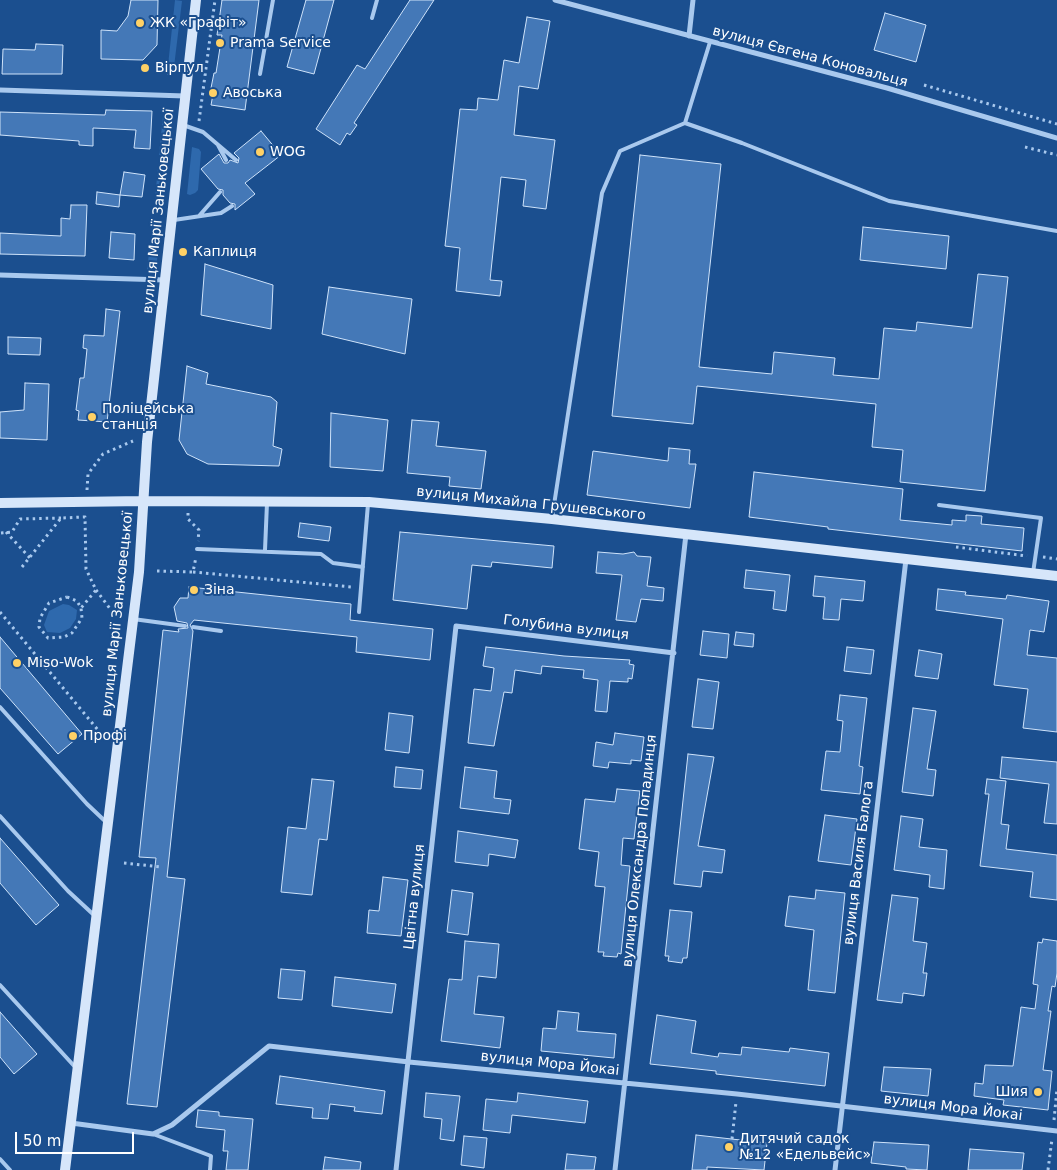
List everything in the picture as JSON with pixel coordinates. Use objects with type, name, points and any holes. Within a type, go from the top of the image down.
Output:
[{"type":"street","name":"вулиця Марії Заньковецької","points":[[65,1170],[139,572],[148,435],[196,0]]},
{"type":"street","name":"вулиця Євгена Коновальця","points":[[555,0],[887,88],[1057,138]]},
{"type":"street","points":[[689,36],[693,0]]},
{"type":"street","points":[[0,90],[185,96]]},
{"type":"street","points":[[0,275],[165,280]]},
{"type":"street","name":"вулиця Михайла Грушевського","points":[[0,503],[267,500],[369,502],[552,519],[1057,576]]},
{"type":"street","name":"вулиця Олександра Попадинця","points":[[615,1170],[686,534]]},
{"type":"street","name":"вулиця Василя Балога","points":[[835,1170],[906,559]]},
{"type":"street","name":"Голубина вулиця","points":[[456,626],[674,652]]},
{"type":"street","name":"Цвітна вулиця","points":[[396,1170],[456,626]]},
{"type":"street","name":"вулиця Мора Йокаі","points":[[153,1134],[172,1125],[269,1046],[409,1062],[737,1094],[1057,1131]]},
{"type":"street","points":[[71,1123],[153,1134]]},
{"type":"lane","points":[[260,74],[273,0]]},
{"type":"lane","points":[[372,18],[377,0]]},
{"type":"lane","points":[[685,123],[710,42]]},
{"type":"lane","points":[[552,519],[602,193],[620,151],[685,123],[742,143],[889,201],[1057,231]]},
{"type":"lane","points":[[182,125],[197,130],[216,142],[236,160]]},
{"type":"lane","points":[[216,142],[226,160]]},
{"type":"lane","points":[[200,216],[220,192]]},
{"type":"lane","points":[[172,220],[221,213],[232,206]]},
{"type":"lane","points":[[265,550],[267,500]]},
{"type":"lane","points":[[359,612],[369,502]]},
{"type":"lane","points":[[938,505],[1041,518],[1033,573]]},
{"type":"lane","points":[[197,549],[265,550],[321,554],[333,563],[363,567]]},
{"type":"lane","points":[[133,619],[185,626]]},
{"type":"lane","points":[[193,627],[221,631]]},
{"type":"lane","points":[[0,707],[87,804],[107,823]]},
{"type":"lane","points":[[0,816],[68,891],[96,918]]},
{"type":"lane","points":[[0,985],[77,1070]]},
{"type":"lane","points":[[153,1134],[212,1156],[210,1170]]},
{"type":"lane","points":[[0,1159],[10,1170]]},
{"type":"path","points":[[197,130],[215,0]]},
{"type":"path","points":[[924,85],[1057,124]]},
{"type":"path","points":[[1025,147],[1057,155]]},
{"type":"path","points":[[86,494],[88,474],[103,454],[133,441]]},
{"type":"path","points":[[1,532],[12,532],[20,519],[85,517],[86,569],[96,590],[111,610]]},
{"type":"path","points":[[22,567],[61,518]]},
{"type":"path","points":[[6,532],[30,558]]},
{"type":"path","points":[[956,548],[1057,559]]},
{"type":"path","points":[[194,572],[362,588]]},
{"type":"path","points":[[81,608],[77,601],[67,597],[49,603],[40,618],[39,627],[42,633],[48,638],[55,638],[64,637],[72,633],[82,618],[81,608],[96,590]]},
{"type":"path","points":[[0,612],[98,730]]},
{"type":"path","points":[[124,863],[161,867]]},
{"type":"path","points":[[732,1139],[737,1094]]},
{"type":"shaded area","points":[[175,0],[182,1],[173,75],[167,75]]},
{"type":"shaded area","points":[[163,116],[171,117],[168,156],[159,155]]},
{"type":"shaded area","points":[[192,147],[199,149],[201,152],[198,190],[190,195],[187,194]]},
{"type":"shaded area","points":[[158,168],[166,169],[161,209],[154,208]]},
{"type":"shaded area","points":[[153,220],[161,221],[156,271],[147,270]]},
{"type":"shaded area","points":[[63,604],[77,610],[76,619],[70,628],[60,633],[47,632],[44,625],[49,611]]},
{"type":"building","name":"ЖК «Графіт»","points":[[131,0],[158,0],[157,45],[143,60],[101,59],[101,30],[117,31],[128,16]]},
{"type":"building","points":[[222,0],[259,0],[245,110],[211,105],[214,89],[211,88],[214,73],[216,73],[222,35],[217,35]]},
{"type":"building","points":[[306,0],[334,0],[314,74],[287,67]]},
{"type":"building","points":[[410,0],[434,0],[354,123],[357,125],[350,135],[347,133],[340,145],[316,129],[357,65],[365,69]]},
{"type":"building","points":[[885,13],[926,25],[916,62],[874,50]]},
{"type":"building","points":[[527,17],[550,21],[538,89],[519,86],[514,135],[555,140],[546,209],[523,206],[526,180],[501,177],[490,280],[502,281],[500,296],[456,291],[460,248],[445,246],[460,109],[477,110],[478,98],[498,100],[504,60],[519,63]]},
{"type":"building","points":[[36,44],[63,45],[62,74],[2,74],[3,49],[35,50]]},
{"type":"building","points":[[106,110],[152,111],[150,149],[134,148],[136,130],[93,128],[93,146],[79,145],[79,141],[0,135],[0,112],[105,115]]},
{"type":"building","points":[[261,131],[281,155],[245,183],[255,194],[235,210],[235,204],[230,203],[223,195],[223,190],[218,189],[201,169],[219,154],[224,163],[228,163],[230,160],[238,163],[239,158],[234,153]]},
{"type":"building","points":[[640,155],[721,164],[699,367],[772,374],[774,352],[835,358],[833,375],[879,379],[884,328],[916,331],[917,322],[972,328],[978,274],[1008,277],[985,491],[900,482],[903,450],[872,447],[876,404],[697,386],[693,424],[612,416]]},
{"type":"building","points":[[124,172],[145,175],[142,197],[120,195]]},
{"type":"building","points":[[97,192],[120,195],[119,207],[96,204]]},
{"type":"building","points":[[71,205],[87,205],[85,256],[0,254],[0,233],[61,236],[61,218],[70,219]]},
{"type":"building","points":[[863,227],[949,236],[946,269],[860,260]]},
{"type":"building","points":[[111,232],[135,234],[134,260],[109,258]]},
{"type":"building","points":[[205,264],[273,285],[271,329],[201,315]]},
{"type":"building","points":[[329,287],[412,299],[405,354],[322,334]]},
{"type":"building","points":[[106,309],[120,311],[107,422],[78,420],[79,411],[76,410],[80,378],[84,378],[87,349],[83,348],[84,335],[104,336]]},
{"type":"building","points":[[8,337],[41,338],[40,355],[8,354]]},
{"type":"building","points":[[187,366],[208,373],[206,384],[271,397],[277,402],[273,446],[282,449],[279,466],[208,464],[187,454],[179,440]]},
{"type":"building","points":[[25,383],[49,384],[47,440],[0,438],[0,412],[24,410]]},
{"type":"building","points":[[331,413],[388,420],[383,471],[330,467]]},
{"type":"building","points":[[412,420],[439,422],[436,446],[486,451],[481,489],[449,486],[450,477],[407,473]]},
{"type":"building","points":[[669,448],[690,450],[689,464],[696,464],[690,508],[587,495],[593,451],[668,461]]},
{"type":"building","points":[[754,472],[903,489],[900,520],[952,525],[952,520],[966,521],[966,515],[982,516],[981,524],[1024,528],[1022,551],[828,529],[828,527],[749,517]]},
{"type":"building","points":[[300,523],[331,527],[329,541],[298,537]]},
{"type":"building","points":[[400,532],[554,546],[552,568],[492,562],[491,567],[472,565],[467,609],[393,600]]},
{"type":"building","points":[[598,552],[623,554],[634,552],[637,556],[651,557],[647,586],[664,588],[663,601],[641,599],[636,622],[616,620],[622,575],[596,573]]},
{"type":"building","points":[[746,570],[790,575],[786,611],[773,609],[775,591],[744,588]]},
{"type":"building","points":[[815,576],[865,581],[863,601],[841,599],[839,620],[823,619],[825,597],[813,596]]},
{"type":"building","points":[[189,587],[351,604],[350,620],[433,629],[430,660],[356,652],[357,637],[194,620],[190,625],[193,631],[167,877],[185,879],[157,1107],[127,1104],[156,858],[139,857],[163,630],[179,632],[178,629],[188,628],[187,623],[177,621],[174,607],[180,598],[188,598]]},
{"type":"building","points":[[938,589],[966,592],[965,595],[1006,599],[1007,595],[1049,601],[1044,632],[1030,630],[1027,655],[1057,658],[1057,732],[1023,728],[1028,689],[994,685],[1003,619],[936,610]]},
{"type":"building","points":[[703,631],[729,634],[727,658],[700,655]]},
{"type":"building","points":[[736,632],[754,634],[753,647],[734,645]]},
{"type":"building","points":[[0,637],[82,734],[58,754],[0,688]]},
{"type":"building","points":[[486,647],[564,656],[630,660],[629,664],[634,665],[632,679],[628,678],[628,682],[610,681],[607,712],[595,711],[598,680],[583,678],[584,670],[542,666],[541,674],[515,670],[512,693],[504,692],[494,746],[468,743],[474,689],[491,691],[494,668],[483,666]]},
{"type":"building","points":[[847,647],[874,650],[871,674],[844,671]]},
{"type":"building","points":[[919,650],[942,654],[938,679],[915,676]]},
{"type":"building","points":[[698,679],[719,682],[713,729],[692,727]]},
{"type":"building","points":[[840,695],[867,698],[859,766],[863,767],[860,794],[821,790],[826,751],[840,752],[843,721],[837,720]]},
{"type":"building","points":[[913,708],[936,711],[927,769],[936,770],[933,796],[902,792]]},
{"type":"building","points":[[389,713],[413,716],[409,753],[385,750]]},
{"type":"building","points":[[615,733],[644,737],[641,761],[631,760],[631,764],[609,762],[608,768],[593,766],[596,742],[613,745]]},
{"type":"building","points":[[688,754],[714,757],[698,846],[725,850],[722,873],[703,871],[701,887],[674,884]]},
{"type":"building","points":[[1002,757],[1057,762],[1057,824],[1044,823],[1049,784],[1000,778]]},
{"type":"building","points":[[396,767],[423,770],[421,789],[394,787]]},
{"type":"building","points":[[465,767],[497,771],[494,798],[511,800],[509,814],[460,808]]},
{"type":"building","points":[[312,779],[334,781],[327,840],[319,839],[312,895],[281,892],[288,827],[306,829]]},
{"type":"building","points":[[987,779],[1006,781],[1001,824],[1009,825],[1006,849],[1057,855],[1057,900],[1030,897],[1033,872],[980,866],[989,794],[985,794]]},
{"type":"building","points":[[617,789],[640,791],[634,839],[623,838],[621,865],[630,866],[621,954],[618,953],[617,957],[603,956],[604,952],[598,952],[605,887],[595,886],[599,852],[579,849],[585,799],[615,802]]},
{"type":"building","points":[[825,815],[857,819],[851,865],[818,861]]},
{"type":"building","points":[[901,816],[923,819],[919,847],[947,850],[944,889],[929,887],[930,875],[894,870]]},
{"type":"building","points":[[458,831],[518,840],[515,858],[489,854],[488,866],[455,862]]},
{"type":"building","points":[[0,838],[59,905],[36,925],[0,883]]},
{"type":"building","points":[[383,877],[408,880],[401,936],[367,933],[369,910],[379,911]]},
{"type":"building","points":[[452,890],[473,893],[468,935],[447,932]]},
{"type":"building","points":[[816,890],[845,893],[835,993],[808,990],[814,930],[785,926],[789,896],[815,899]]},
{"type":"building","points":[[892,895],[918,898],[913,941],[927,943],[923,973],[927,973],[924,996],[903,993],[902,1003],[877,1000]]},
{"type":"building","points":[[670,910],[692,912],[687,958],[683,958],[682,963],[668,961],[669,956],[665,956]]},
{"type":"building","points":[[1043,939],[1057,941],[1057,973],[1055,987],[1052,986],[1048,1011],[1051,1011],[1043,1070],[1052,1071],[1048,1110],[1003,1105],[1004,1100],[974,1096],[975,1083],[983,1084],[985,1065],[1013,1066],[1021,1007],[1035,1009],[1038,985],[1033,984],[1038,942],[1042,943]]},
{"type":"building","points":[[465,941],[499,944],[496,978],[478,976],[474,1014],[504,1017],[500,1048],[441,1041],[449,979],[462,980]]},
{"type":"building","points":[[281,969],[305,971],[302,1000],[278,998]]},
{"type":"building","points":[[335,977],[396,984],[392,1013],[332,1006]]},
{"type":"building","points":[[558,1011],[579,1013],[577,1031],[616,1034],[614,1058],[541,1051],[543,1028],[556,1029]]},
{"type":"building","points":[[0,1012],[37,1054],[14,1074],[0,1057]]},
{"type":"building","points":[[657,1015],[696,1021],[691,1053],[718,1057],[719,1053],[741,1055],[742,1047],[789,1052],[790,1048],[829,1053],[825,1086],[716,1074],[716,1071],[650,1064]]},
{"type":"building","points":[[884,1067],[931,1069],[928,1096],[881,1091]]},
{"type":"building","points":[[280,1076],[385,1091],[382,1114],[354,1111],[355,1107],[330,1104],[328,1119],[312,1118],[313,1108],[276,1104]]},
{"type":"building","points":[[426,1093],[460,1096],[454,1141],[440,1139],[442,1119],[424,1117]]},
{"type":"building","points":[[518,1093],[588,1101],[585,1123],[512,1115],[510,1133],[483,1130],[486,1099],[517,1102]]},
{"type":"building","points":[[198,1110],[219,1112],[219,1116],[253,1119],[248,1170],[226,1170],[228,1151],[223,1151],[225,1130],[196,1127]]},
{"type":"building","points":[[696,1135],[767,1143],[764,1170],[707,1167],[707,1170],[692,1170]]},
{"type":"building","points":[[464,1136],[487,1138],[484,1168],[461,1165]]},
{"type":"building","points":[[874,1142],[929,1145],[927,1170],[906,1169],[906,1167],[871,1163]]},
{"type":"building","points":[[970,1149],[1024,1153],[1022,1170],[968,1170]]},
{"type":"building","points":[[567,1154],[596,1157],[594,1170],[565,1170]]},
{"type":"building","points":[[325,1157],[361,1162],[360,1170],[323,1170]]},
{"type":"place","name":"ЖК «Графіт»","points":[[140,23]]},
{"type":"place","name":"Prama Service","points":[[220,43]]},
{"type":"place","name":"Вірпул","points":[[145,68]]},
{"type":"place","name":"Авоська","points":[[213,93]]},
{"type":"place","name":"WOG","points":[[260,152]]},
{"type":"place","name":"Каплиця","points":[[183,252]]},
{"type":"place","name":"Поліцейська станція","points":[[92,417]]},
{"type":"place","name":"Зіна","points":[[194,590]]},
{"type":"place","name":"Miso-Wok","points":[[17,663]]},
{"type":"place","name":"Профі","points":[[73,736]]},
{"type":"place","name":"Шия","points":[[1038,1092]]},
{"type":"place","name":"Дитячий садок №12 «Едельвейс»","points":[[729,1147]]}]
